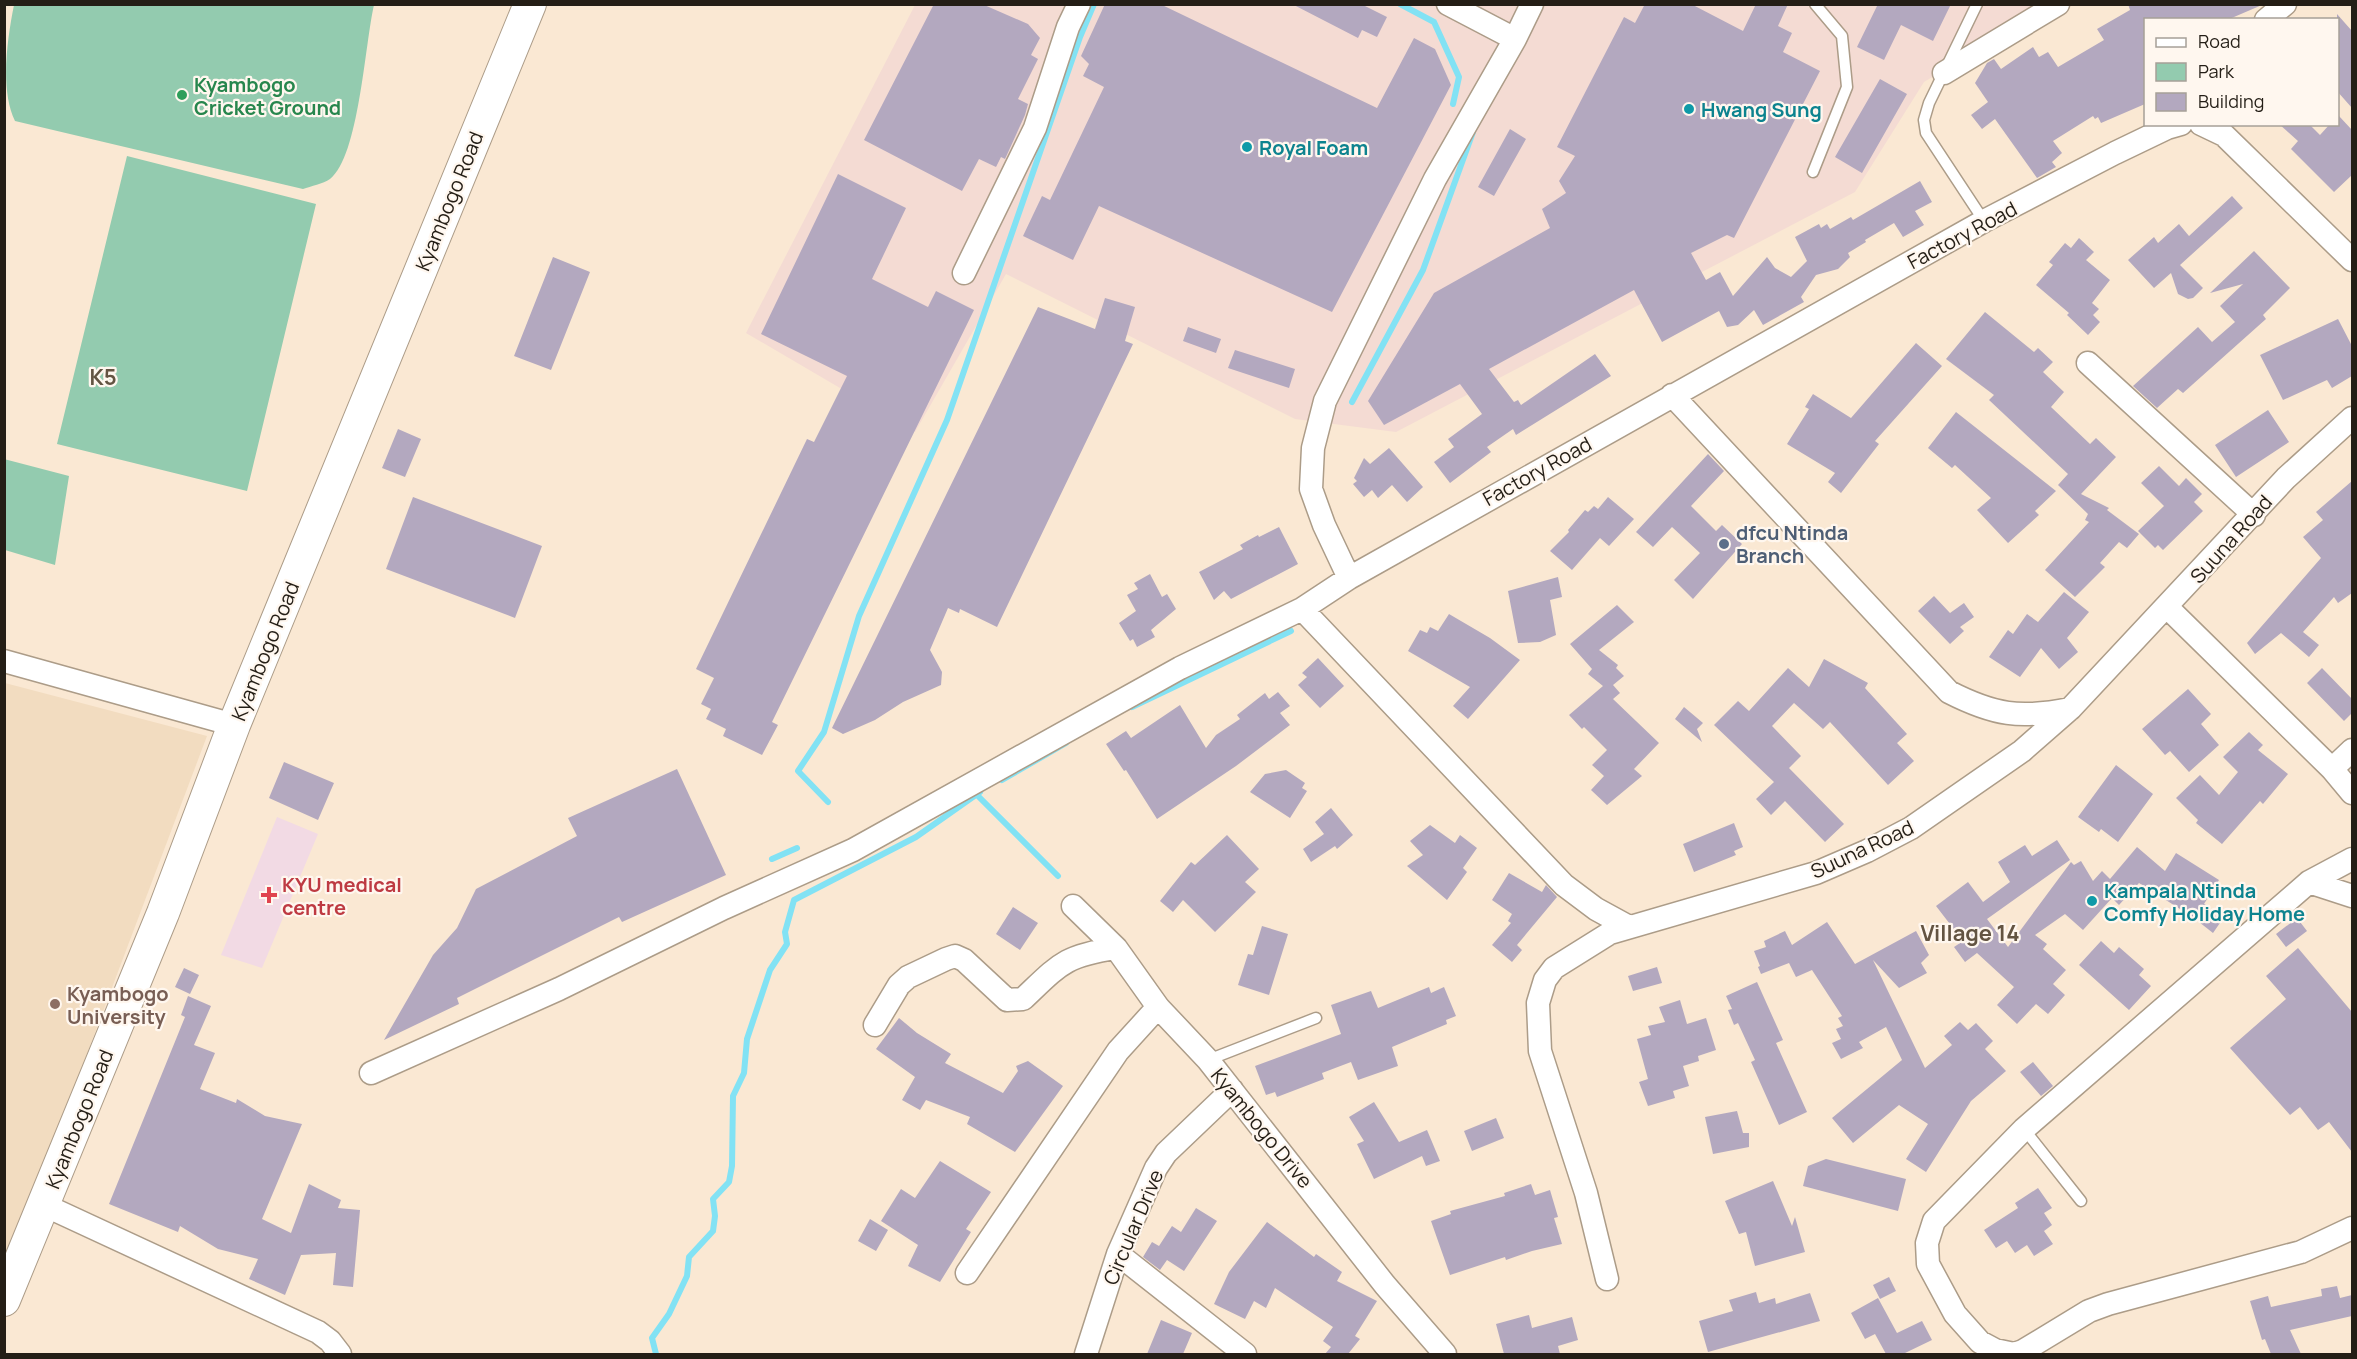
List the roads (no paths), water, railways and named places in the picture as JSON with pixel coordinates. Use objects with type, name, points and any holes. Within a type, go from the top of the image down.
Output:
[{"type":"street","name":"Kyambogo Road","points":[[4,1300],[163,913],[234,725],[530,4]]},
{"type":"street","points":[[964,273],[1035,128],[1068,27],[1079,4]]},
{"type":"street","points":[[1448,4],[1515,39]]},
{"type":"street","points":[[1349,578],[1324,525],[1311,489],[1313,448],[1325,401],[1435,179],[1515,39],[1532,4]]},
{"type":"street","points":[[1944,73],[2058,4]]},
{"type":"street","points":[[2268,18],[2285,4]]},
{"type":"street","name":"Factory Road","points":[[371,1073],[559,989],[724,908],[853,850],[1180,668],[1302,609],[1349,578],[1984,221],[2146,138],[2176,126]]},
{"type":"street","points":[[2205,126],[2224,135],[2352,260]]},
{"type":"street","points":[[2088,363],[2254,514]]},
{"type":"street","points":[[1672,395],[1949,692],[1975,705],[2004,714],[2035,716],[2071,708]]},
{"type":"street","name":"Suuna Road","points":[[1607,1279],[1586,1193],[1540,1051],[1538,1003],[1545,980],[1554,968],[1610,933],[1816,873],[1867,851],[1911,828],[2022,751],[2071,708],[2168,608],[2286,478],[2352,418]]},
{"type":"street","points":[[2168,608],[2332,768],[2352,793]]},
{"type":"street","points":[[1302,609],[1564,885],[1596,909],[1629,927]]},
{"type":"street","points":[[4,661],[234,725]]},
{"type":"street","points":[[2332,768],[2352,750]]},
{"type":"street","points":[[2352,859],[2309,882],[2024,1129],[1934,1221],[1927,1243],[1928,1264],[1955,1314],[1980,1342],[1995,1350],[2014,1354],[2023,1351],[2089,1311],[2301,1252],[2352,1228]]},
{"type":"street","points":[[2309,882],[2352,896]]},
{"type":"street","name":"Kyambogo Drive","points":[[1073,906],[1116,948],[1158,1007],[1208,1060],[1385,1285],[1445,1354]]},
{"type":"street","points":[[875,1025],[899,985],[908,977],[955,956],[964,960],[1007,1000],[1016,1002],[1023,999],[1072,957],[1116,948]]},
{"type":"street","points":[[967,1273],[1118,1051],[1158,1007]]},
{"type":"street","name":"Circular Drive","points":[[1086,1354],[1118,1254],[1156,1168],[1166,1154],[1232,1090]]},
{"type":"street","points":[[44,1205],[318,1332],[330,1341],[340,1354]]},
{"type":"street","points":[[1118,1254],[1245,1354]]},
{"type":"lane","points":[[1813,172],[1847,87],[1842,36],[1815,4]]},
{"type":"lane","points":[[1977,4],[1929,103],[1924,120],[1926,134],[1984,221]]},
{"type":"lane","points":[[1208,1060],[1316,1018]]},
{"type":"lane","points":[[2024,1129],[2081,1201]]},
{"type":"waterway","points":[[828,802],[798,771],[824,732],[859,616],[947,420],[1080,37],[1094,4]]},
{"type":"waterway","points":[[1400,4],[1434,22],[1459,77],[1453,104]]},
{"type":"waterway","points":[[1352,402],[1423,270],[1473,132]]},
{"type":"waterway","points":[[1132,707],[1291,631]]},
{"type":"waterway","points":[[1002,780],[1066,743]]},
{"type":"waterway","points":[[656,1354],[652,1338],[669,1314],[687,1276],[689,1257],[713,1231],[715,1216],[713,1199],[729,1182],[732,1166],[733,1096],[744,1073],[747,1039],[770,970],[787,944],[785,932],[794,900],[916,837],[980,792]]},
{"type":"waterway","points":[[976,794],[1058,876]]},
{"type":"waterway","points":[[772,859],[797,848]]},
{"type":"place","name":"Kyambogo Cricket Ground","points":[[182,95]]},
{"type":"place","name":"Hwang Sung","points":[[1689,109]]},
{"type":"place","name":"Royal Foam","points":[[1247,147]]},
{"type":"place","name":"dfcu Ntinda Branch","points":[[1724,544]]},
{"type":"place","name":"KYU medical centre","points":[[269,895]]},
{"type":"place","name":"Kampala Ntinda Comfy Holiday Home","points":[[2092,901]]},
{"type":"place","name":"Kyambogo University","points":[[55,1004]]},
{"type":"district","name":"K5","points":[[103,377]]},
{"type":"district","name":"Village 14","points":[[1970,933]]}]
